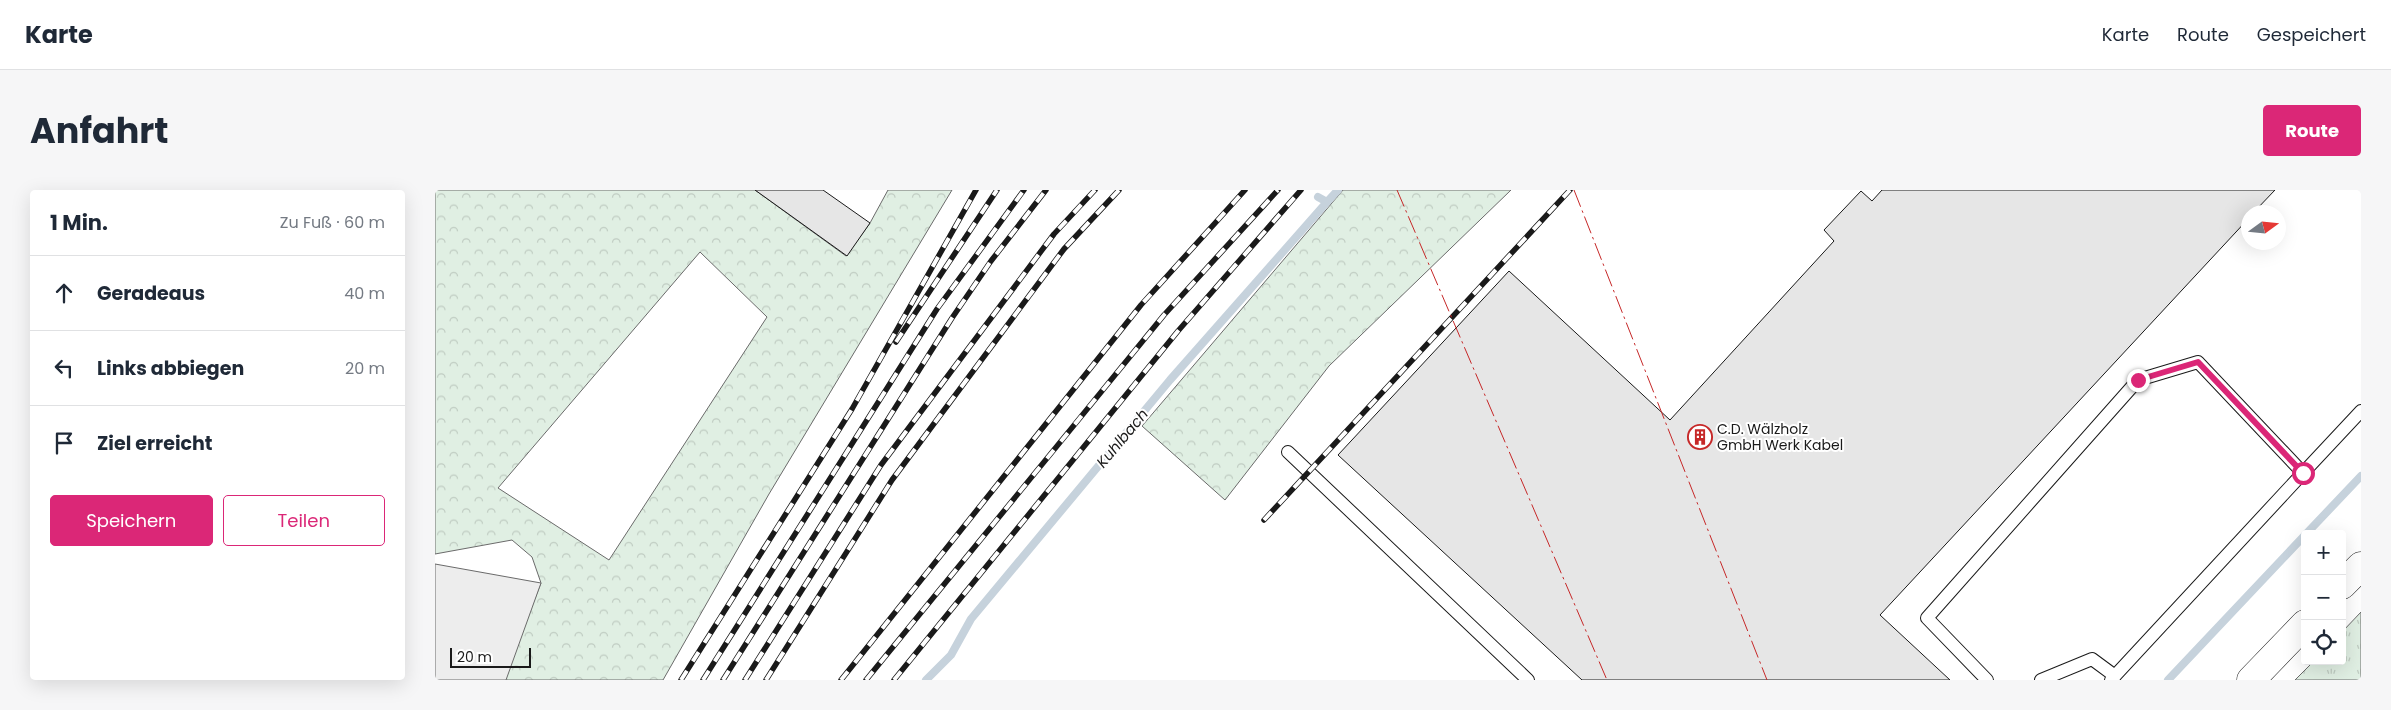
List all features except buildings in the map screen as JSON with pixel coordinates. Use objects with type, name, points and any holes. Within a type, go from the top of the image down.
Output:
[{"type":"street","points":[[2346,581],[2361,566]]},
{"type":"street","points":[[2251,680],[2301,628]]},
{"type":"lane","points":[[1987,680],[1927,618],[2138,380],[2198,362],[2303,473]]},
{"type":"lane","points":[[2041,680],[2092,659],[2113,678],[2361,411]]},
{"type":"lane","points":[[1288,452],[1528,680]]},
{"type":"green space","points":[[435,190],[755,190],[846,256],[870,223],[888,190],[952,190],[769,494],[663,680],[503,680],[541,583],[532,557],[512,540],[435,554]],"holes":[[[700,252],[767,317],[609,560],[498,488]]]},
{"type":"green space","points":[[1343,190],[1511,190],[1329,366],[1225,500],[1142,426]]},
{"type":"green space","points":[[2361,612],[2361,680],[2295,680],[2310,665],[2346,665],[2346,628]]},
{"type":"shaded area","points":[[435,564],[541,583],[506,680],[435,680]]},
{"type":"waterway","name":"Kuhlbach","points":[[1318,197],[1327,202],[1338,190]]},
{"type":"waterway","name":"Kuhlbach","points":[[926,680],[951,655],[971,619],[1170,380],[1327,202]]},
{"type":"waterway","points":[[2310,530],[2361,476]]},
{"type":"waterway","points":[[2168,680],[2301,539]]},
{"type":"railway","points":[[681,680],[852,409],[976,190]]},
{"type":"railway","points":[[896,342],[997,190]]},
{"type":"railway","points":[[703,680],[937,309],[1024,190]]},
{"type":"railway","points":[[723,680],[952,318],[991,261],[1046,190]]},
{"type":"railway","points":[[745,680],[881,465],[1054,234],[1095,190]]},
{"type":"railway","points":[[766,680],[892,480],[1064,249],[1119,190]]},
{"type":"railway","points":[[841,680],[1141,305],[1245,190]]},
{"type":"railway","points":[[866,680],[1164,315],[1278,190]]},
{"type":"railway","points":[[894,680],[1178,331],[1301,190]]},
{"type":"railway","points":[[1264,520],[1570,190]]},
{"type":"power","points":[[1397,190],[1607,680]]},
{"type":"power","points":[[1574,190],[1767,680]]},
{"type":"place","name":"C.D. Wälzholz GmbH Werk Kabel","points":[[1700,437]]},
{"type":"route","points":[[2138,380],[2198,362],[2303,473]]}]
